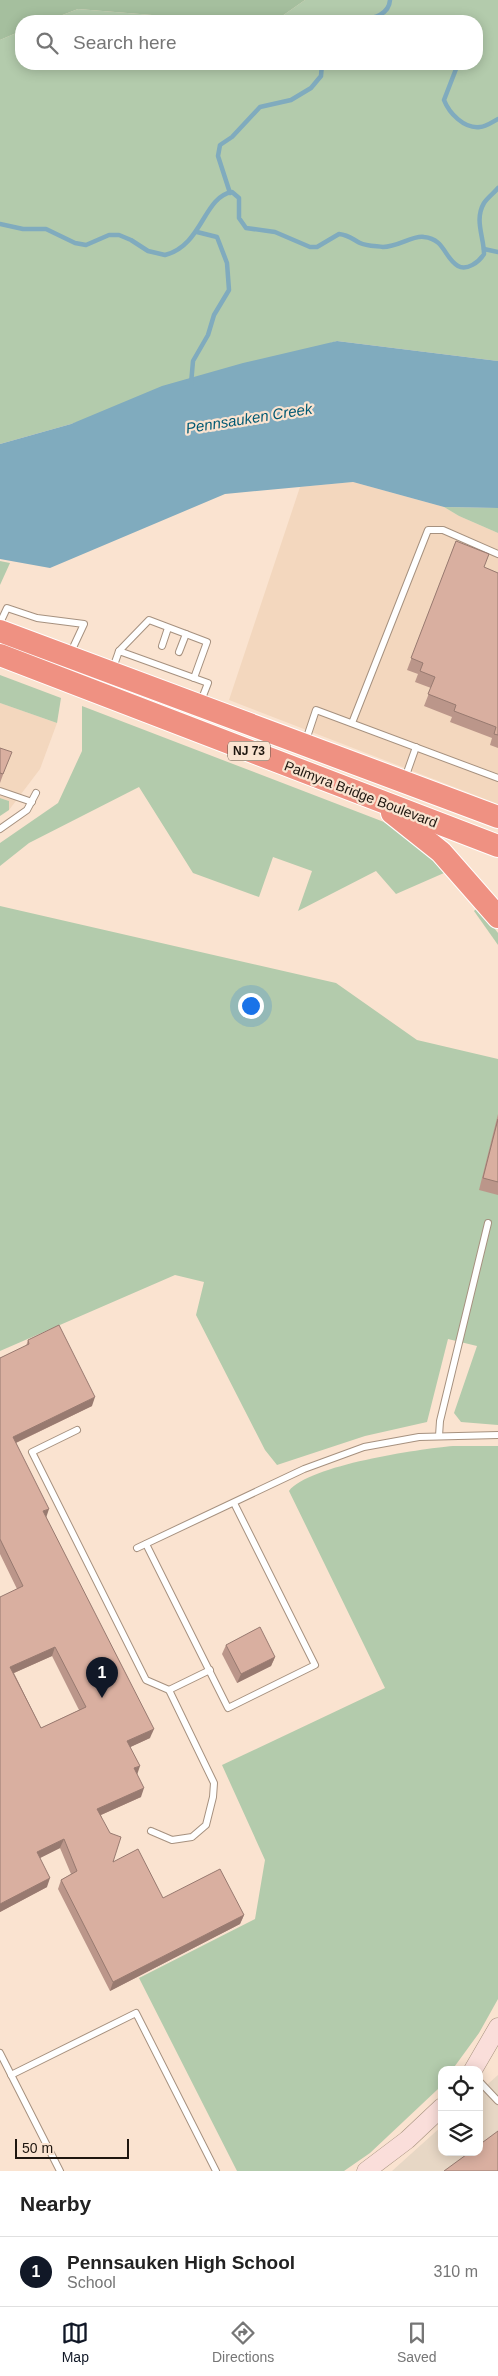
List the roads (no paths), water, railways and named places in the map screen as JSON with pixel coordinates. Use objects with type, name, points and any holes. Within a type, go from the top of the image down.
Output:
[{"type":"highway","name":"Palmyra Bridge Boulevard","points":[[0,631],[198,707],[498,817]]},
{"type":"highway","name":"Palmyra Bridge Boulevard","points":[[0,655],[498,846]]},
{"type":"highway","points":[[372,798],[441,852],[467,878],[498,917]]},
{"type":"street","points":[[475,2066],[498,2027]]},
{"type":"street","points":[[366,2171],[407,2140],[438,2111]]},
{"type":"lane","points":[[352,723],[428,530],[443,530],[498,554]]},
{"type":"lane","points":[[0,623],[7,608],[37,618],[84,624],[68,657]]},
{"type":"lane","points":[[110,673],[120,651],[149,620],[207,642],[194,678]]},
{"type":"lane","points":[[162,646],[168,628]]},
{"type":"lane","points":[[179,652],[186,634]]},
{"type":"lane","points":[[120,651],[156,662],[208,683],[198,707]]},
{"type":"lane","points":[[304,746],[316,710],[498,778]]},
{"type":"lane","points":[[404,782],[416,747]]},
{"type":"lane","points":[[0,791],[32,802]]},
{"type":"lane","points":[[0,829],[22,814],[36,794]]},
{"type":"lane","points":[[439,1436],[440,1421],[488,1223]]},
{"type":"lane","points":[[77,1430],[32,1452],[146,1680],[169,1690],[214,1783],[210,1816],[206,1825],[192,1836],[172,1840],[151,1831]]},
{"type":"lane","points":[[137,1548],[304,1469],[357,1450],[401,1440],[439,1436],[498,1434]]},
{"type":"lane","points":[[146,1544],[228,1708],[315,1666],[234,1503]]},
{"type":"lane","points":[[169,1690],[210,1670]]},
{"type":"lane","points":[[11,2075],[136,2013],[216,2171]]},
{"type":"lane","points":[[0,2053],[60,2171]]},
{"type":"lane","points":[[483,2085],[498,2101]]},
{"type":"water","name":"Pennsauken Creek","points":[[337,341],[498,361],[498,508],[444,507],[353,482],[225,494],[50,568],[0,559],[0,444],[71,424],[162,386],[243,363]]},
{"type":"waterway","points":[[379,15],[387,9],[390,0]]},
{"type":"waterway","points":[[230,193],[218,156],[220,145],[232,137],[260,107],[291,100],[311,88],[321,76],[322,70]]},
{"type":"waterway","points":[[456,70],[444,100],[453,115],[463,123],[474,127],[484,126],[498,119]]},
{"type":"waterway","points":[[0,224],[23,229],[46,229],[75,243],[86,245],[109,235],[119,235],[148,251],[165,255],[178,250],[187,242],[215,203],[222,196],[232,192],[239,198],[239,218],[246,228],[275,232],[310,247],[317,247],[339,234],[348,236],[362,244],[383,247],[420,237],[431,238],[440,245],[453,263],[461,267],[469,267],[476,263],[484,254],[480,222],[481,209],[498,188]]},
{"type":"waterway","points":[[191,384],[193,361],[208,335],[214,315],[229,290],[227,263],[217,237],[197,232]]},
{"type":"waterway","points":[[484,249],[498,252]]},
{"type":"place","name":"Pennsauken High School","points":[[102,1698]]}]
